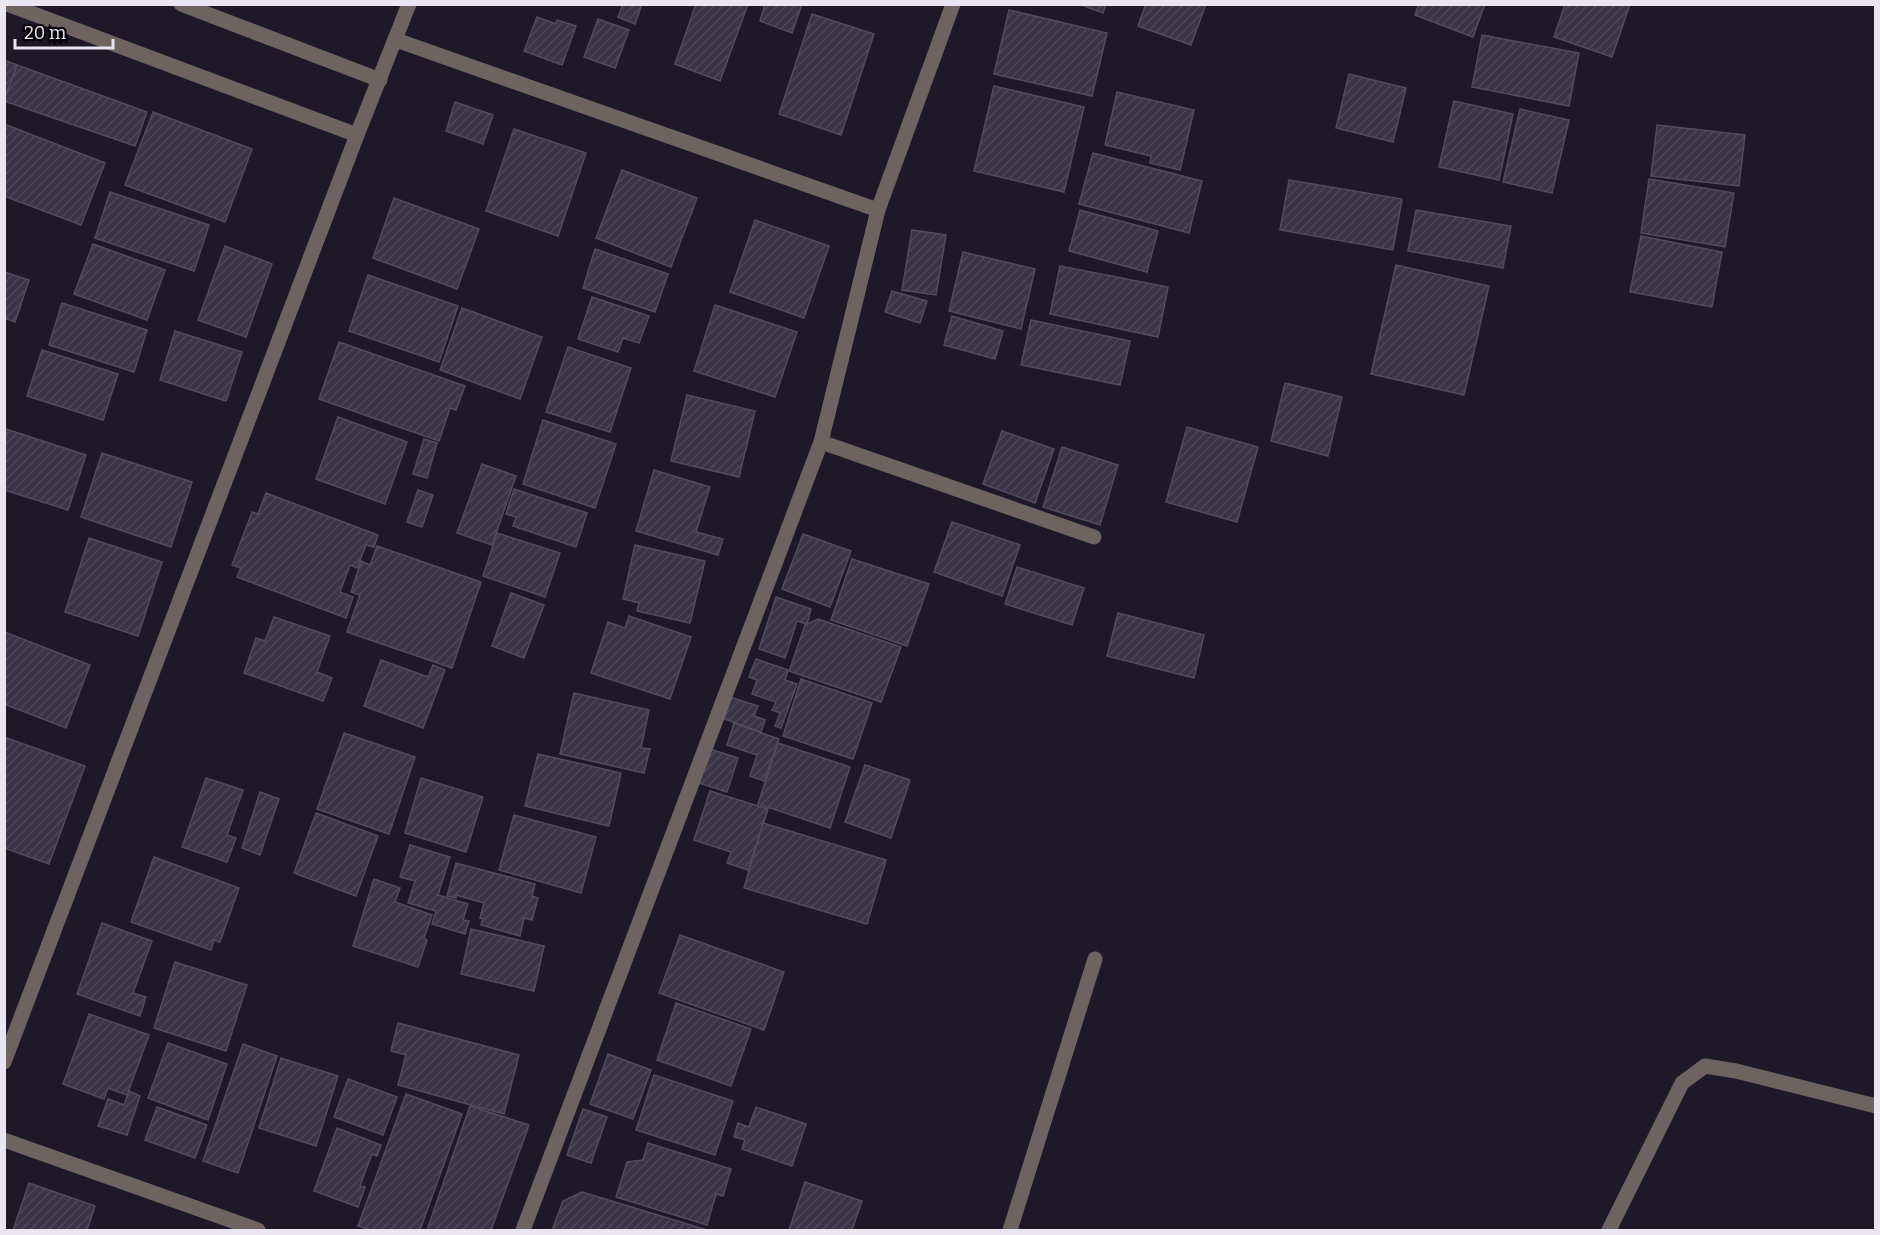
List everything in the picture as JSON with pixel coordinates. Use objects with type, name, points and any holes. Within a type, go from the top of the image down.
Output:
[{"type":"street","points":[[7,4],[357,135]]},
{"type":"street","points":[[181,4],[380,80]]},
{"type":"street","points":[[4,1062],[409,4]]},
{"type":"street","points":[[522,1230],[821,442],[878,210],[953,4]]},
{"type":"street","points":[[396,40],[878,210]]},
{"type":"street","points":[[821,442],[1094,537]]},
{"type":"street","points":[[1010,1230],[1095,959]]},
{"type":"street","points":[[1609,1230],[1682,1083],[1705,1066],[1736,1071],[1875,1106]]},
{"type":"street","points":[[4,1140],[258,1230]]},
{"type":"building","points":[[623,4],[642,4],[635,24],[618,17]]},
{"type":"building","points":[[696,4],[748,4],[720,81],[675,64]]},
{"type":"building","points":[[765,4],[802,4],[792,33],[760,21]]},
{"type":"building","points":[[1079,4],[1106,4],[1103,13]]},
{"type":"building","points":[[1146,4],[1206,4],[1191,45],[1138,26]]},
{"type":"building","points":[[1419,4],[1485,4],[1473,37],[1415,15]]},
{"type":"building","points":[[1565,4],[1630,4],[1612,57],[1554,37]]},
{"type":"building","points":[[1009,10],[1107,33],[1092,96],[994,74]]},
{"type":"building","points":[[812,14],[874,34],[841,135],[779,114]]},
{"type":"building","points":[[537,17],[556,24],[557,20],[576,26],[562,65],[524,51]]},
{"type":"building","points":[[598,19],[629,30],[615,68],[584,57]]},
{"type":"building","points":[[1482,35],[1579,53],[1569,106],[1472,87]]},
{"type":"building","points":[[4,60],[17,65],[4,101]]},
{"type":"building","points":[[17,65],[147,112],[135,146],[4,101]]},
{"type":"building","points":[[1349,74],[1406,88],[1393,142],[1336,128]]},
{"type":"building","points":[[994,86],[1084,107],[1064,192],[974,171]]},
{"type":"building","points":[[1117,92],[1194,110],[1180,170],[1150,163],[1151,156],[1105,145]]},
{"type":"building","points":[[1454,101],[1513,114],[1499,180],[1439,167]]},
{"type":"building","points":[[455,102],[493,115],[483,144],[446,131]]},
{"type":"building","points":[[1520,109],[1569,120],[1552,193],[1503,182]]},
{"type":"building","points":[[153,112],[252,149],[225,222],[125,185]]},
{"type":"building","points":[[4,124],[105,163],[81,225],[4,196]]},
{"type":"building","points":[[1657,125],[1745,135],[1739,186],[1651,176]]},
{"type":"building","points":[[514,129],[586,153],[558,236],[486,211]]},
{"type":"building","points":[[1093,153],[1202,181],[1189,233],[1079,204]]},
{"type":"building","points":[[622,170],[697,198],[671,267],[596,238]]},
{"type":"building","points":[[1649,179],[1734,193],[1725,247],[1641,233]]},
{"type":"building","points":[[1289,180],[1402,199],[1393,250],[1280,230]]},
{"type":"building","points":[[110,192],[209,225],[194,271],[95,238]]},
{"type":"building","points":[[394,198],[479,229],[457,289],[373,258]]},
{"type":"building","points":[[1080,210],[1158,231],[1147,272],[1069,251]]},
{"type":"building","points":[[1416,210],[1511,226],[1503,268],[1408,251]]},
{"type":"building","points":[[755,220],[829,246],[804,318],[730,292]]},
{"type":"building","points":[[912,230],[946,235],[936,295],[902,290]]},
{"type":"building","points":[[1641,236],[1722,252],[1712,307],[1630,292]]},
{"type":"building","points":[[93,244],[165,270],[147,320],[74,294]]},
{"type":"building","points":[[225,246],[272,264],[246,337],[198,320]]},
{"type":"building","points":[[595,249],[668,274],[655,312],[583,288]]},
{"type":"building","points":[[963,252],[1035,269],[1021,329],[949,311]]},
{"type":"building","points":[[1396,265],[1489,286],[1464,395],[1371,374]]},
{"type":"building","points":[[1060,266],[1168,287],[1158,337],[1050,314]]},
{"type":"building","points":[[4,272],[29,280],[15,322],[4,318]]},
{"type":"building","points":[[368,275],[458,306],[439,362],[349,331]]},
{"type":"building","points":[[892,291],[927,301],[920,323],[885,312]]},
{"type":"building","points":[[592,297],[649,316],[639,343],[623,338],[618,352],[578,339]]},
{"type":"building","points":[[62,303],[147,330],[134,372],[49,345]]},
{"type":"building","points":[[715,305],[797,332],[775,397],[694,371]]},
{"type":"building","points":[[462,308],[542,337],[520,399],[440,370]]},
{"type":"building","points":[[952,316],[1003,331],[995,359],[944,345]]},
{"type":"building","points":[[1031,320],[1130,341],[1120,385],[1021,365]]},
{"type":"building","points":[[175,331],[242,352],[226,401],[160,380]]},
{"type":"building","points":[[339,342],[465,386],[456,410],[450,408],[439,441],[319,399]]},
{"type":"building","points":[[568,347],[631,368],[610,432],[546,412]]},
{"type":"building","points":[[42,350],[118,374],[103,420],[27,396]]},
{"type":"building","points":[[1285,383],[1342,397],[1328,456],[1271,441]]},
{"type":"building","points":[[687,395],[755,411],[739,477],[671,461]]},
{"type":"building","points":[[338,417],[407,442],[385,504],[316,479]]},
{"type":"building","points":[[543,420],[616,444],[595,508],[523,484]]},
{"type":"building","points":[[1187,427],[1258,447],[1237,522],[1166,502]]},
{"type":"building","points":[[6,429],[86,455],[68,510],[4,490]]},
{"type":"building","points":[[1002,431],[1054,449],[1035,503],[983,484]]},
{"type":"building","points":[[424,439],[437,443],[427,478],[413,474]]},
{"type":"building","points":[[1062,447],[1118,465],[1100,525],[1043,507]]},
{"type":"building","points":[[102,453],[192,482],[171,547],[81,517]]},
{"type":"building","points":[[482,464],[516,476],[492,545],[457,533]]},
{"type":"building","points":[[654,470],[710,487],[696,532],[723,539],[718,555],[636,531]]},
{"type":"building","points":[[514,489],[587,513],[576,547],[513,526],[516,517],[506,514]]},
{"type":"building","points":[[418,490],[433,495],[422,527],[407,522]]},
{"type":"building","points":[[266,493],[378,535],[374,547],[366,545],[357,568],[350,565],[340,592],[353,597],[346,618],[237,577],[241,568],[232,565],[252,512],[258,514]]},
{"type":"building","points":[[952,522],[1020,545],[1002,596],[934,572]]},
{"type":"building","points":[[497,533],[560,553],[545,597],[483,576]]},
{"type":"building","points":[[803,534],[851,551],[830,607],[782,589]]},
{"type":"building","points":[[89,538],[162,562],[138,636],[65,612]]},
{"type":"building","points":[[635,545],[705,561],[690,623],[637,611],[639,603],[623,599]]},
{"type":"building","points":[[377,546],[481,582],[452,668],[347,632],[360,595],[351,592],[361,561],[370,565]]},
{"type":"building","points":[[852,559],[929,584],[907,646],[831,620]]},
{"type":"building","points":[[1017,567],[1084,588],[1072,625],[1005,604]]},
{"type":"building","points":[[511,593],[544,605],[524,658],[492,646]]},
{"type":"building","points":[[776,597],[811,609],[807,624],[797,621],[785,658],[759,649]]},
{"type":"building","points":[[1118,613],[1204,635],[1194,678],[1107,656]]},
{"type":"building","points":[[629,616],[691,637],[670,699],[591,673],[608,622],[625,628]]},
{"type":"building","points":[[274,617],[330,636],[317,672],[332,678],[323,701],[244,673],[256,638],[265,641]]},
{"type":"building","points":[[818,619],[901,647],[881,702],[789,671],[805,625]]},
{"type":"building","points":[[4,632],[90,665],[66,728],[4,704]]},
{"type":"building","points":[[756,659],[788,670],[785,680],[797,684],[781,728],[775,726],[780,713],[772,710],[776,702],[752,694],[757,680],[749,677]]},
{"type":"building","points":[[381,660],[428,677],[433,665],[445,670],[423,728],[364,706]]},
{"type":"building","points":[[801,679],[872,703],[853,759],[783,736]]},
{"type":"building","points":[[574,693],[649,710],[641,748],[650,749],[644,773],[560,754]]},
{"type":"building","points":[[730,697],[758,706],[754,716],[765,720],[761,732],[722,718]]},
{"type":"building","points":[[734,723],[779,739],[764,781],[750,776],[757,755],[727,745]]},
{"type":"building","points":[[344,733],[415,757],[389,834],[317,809]]},
{"type":"building","points":[[4,737],[85,766],[49,864],[4,848]]},
{"type":"building","points":[[778,743],[850,767],[830,828],[758,804]]},
{"type":"building","points":[[710,749],[738,758],[727,792],[699,783]]},
{"type":"building","points":[[538,754],[621,773],[609,826],[525,806]]},
{"type":"building","points":[[865,765],[910,780],[891,838],[845,822]]},
{"type":"building","points":[[206,778],[243,790],[227,835],[236,838],[227,862],[182,847]]},
{"type":"building","points":[[421,778],[483,797],[466,852],[405,833]]},
{"type":"building","points":[[710,791],[768,809],[748,870],[727,863],[731,852],[694,840]]},
{"type":"building","points":[[260,792],[279,799],[260,855],[242,848]]},
{"type":"building","points":[[316,813],[378,836],[356,896],[294,873]]},
{"type":"building","points":[[514,815],[596,837],[581,893],[499,870]]},
{"type":"building","points":[[763,823],[886,860],[867,924],[744,888]]},
{"type":"building","points":[[410,845],[450,857],[438,895],[468,904],[463,920],[469,921],[465,934],[432,924],[436,911],[408,903],[415,881],[400,877]]},
{"type":"building","points":[[154,857],[239,888],[220,942],[214,940],[211,950],[131,922]]},
{"type":"building","points":[[456,863],[535,884],[532,896],[538,898],[532,920],[524,918],[520,936],[481,925],[483,919],[480,918],[484,903],[456,895],[456,898],[447,896]]},
{"type":"building","points":[[374,879],[400,888],[395,902],[432,915],[418,967],[353,946]]},
{"type":"building","points":[[102,923],[152,941],[133,993],[146,997],[140,1016],[77,994]]},
{"type":"building","points":[[471,929],[544,946],[534,991],[461,974]]},
{"type":"building","points":[[680,935],[784,972],[764,1030],[659,993]]},
{"type":"building","points":[[175,962],[247,985],[226,1051],[154,1028]]},
{"type":"building","points":[[676,1003],[751,1029],[731,1086],[657,1060]]},
{"type":"building","points":[[89,1014],[149,1035],[127,1095],[108,1088],[104,1099],[63,1084]]},
{"type":"building","points":[[398,1023],[519,1055],[504,1114],[398,1085],[406,1055],[391,1051]]},
{"type":"building","points":[[168,1043],[227,1064],[208,1120],[148,1098]]},
{"type":"building","points":[[243,1044],[277,1056],[238,1173],[203,1161]]},
{"type":"building","points":[[608,1054],[651,1070],[633,1119],[590,1104]]},
{"type":"building","points":[[281,1058],[338,1076],[316,1146],[259,1128]]},
{"type":"building","points":[[654,1075],[733,1101],[715,1155],[636,1130]]},
{"type":"building","points":[[348,1079],[397,1097],[383,1135],[334,1117]]},
{"type":"building","points":[[129,1091],[140,1096],[127,1135],[98,1126],[108,1099],[124,1105]]},
{"type":"building","points":[[406,1094],[462,1114],[420,1230],[371,1230],[358,1226]]},
{"type":"building","points":[[470,1106],[529,1125],[491,1230],[427,1230]]},
{"type":"building","points":[[157,1107],[207,1125],[195,1158],[145,1140]]},
{"type":"building","points":[[756,1107],[806,1124],[792,1166],[742,1149],[745,1140],[734,1137],[738,1123],[749,1127]]},
{"type":"building","points":[[583,1109],[607,1117],[591,1163],[567,1155]]},
{"type":"building","points":[[337,1128],[381,1145],[377,1156],[372,1154],[360,1186],[365,1187],[358,1207],[314,1191]]},
{"type":"building","points":[[648,1143],[731,1169],[723,1196],[716,1194],[707,1225],[616,1197],[627,1162],[643,1160]]},
{"type":"building","points":[[805,1182],[862,1201],[852,1230],[789,1230]]},
{"type":"building","points":[[29,1183],[95,1206],[87,1230],[13,1230]]},
{"type":"building","points":[[582,1192],[707,1230],[552,1230],[563,1201]]}]
